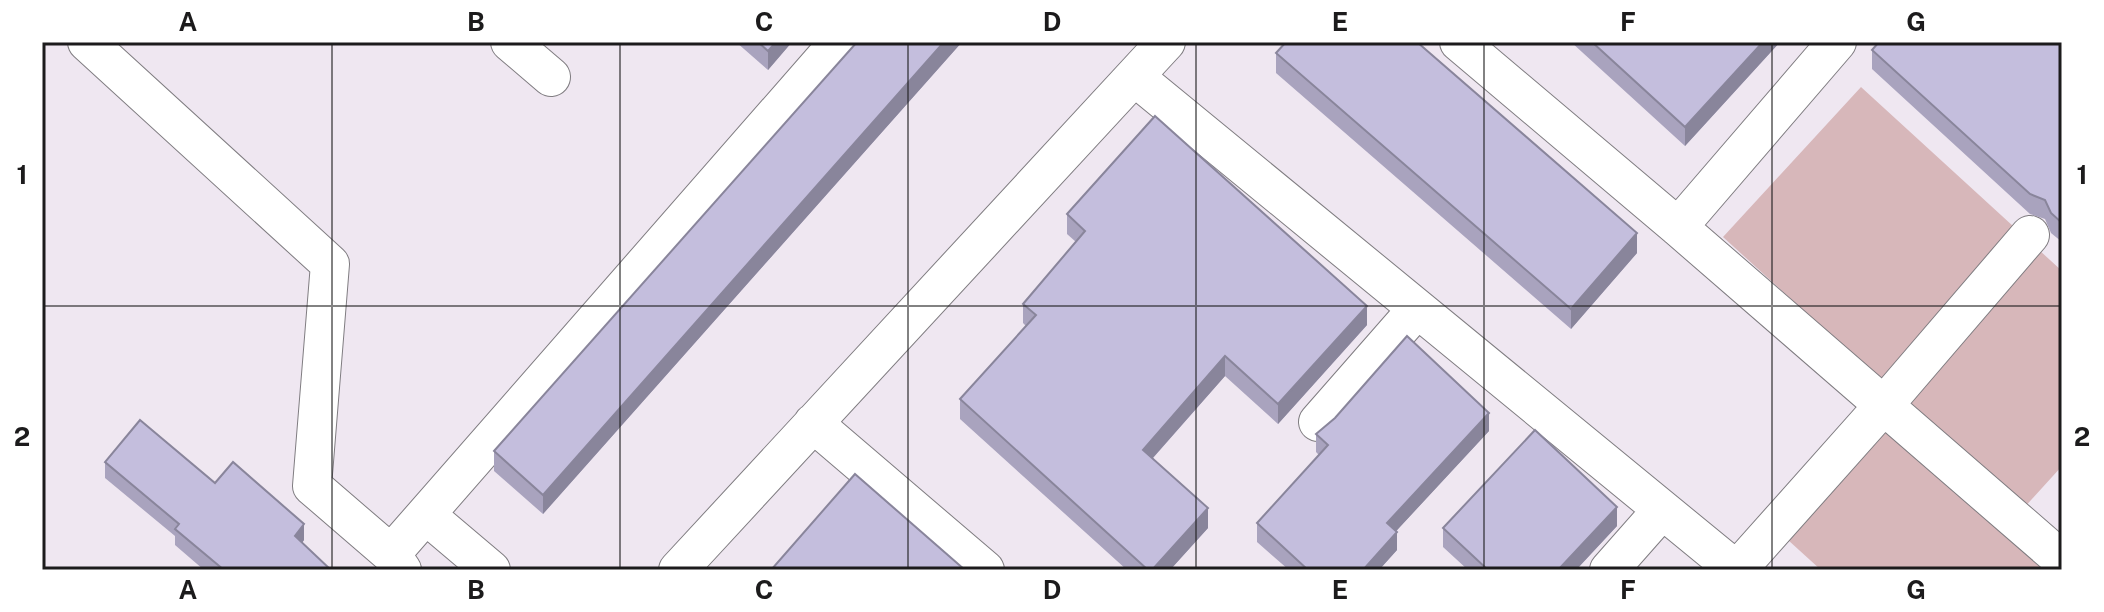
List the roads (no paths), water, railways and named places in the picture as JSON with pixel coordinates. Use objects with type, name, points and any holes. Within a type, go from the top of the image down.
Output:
[{"type":"lane","points":[[87,42],[330,264],[312,486],[397,562],[426,515],[839,42]]},
{"type":"lane","points":[[510,42],[551,77]]},
{"type":"lane","points":[[678,570],[1166,42]]},
{"type":"lane","points":[[1459,42],[2062,560]]},
{"type":"lane","points":[[1678,227],[1837,42]]},
{"type":"lane","points":[[1135,77],[1736,570],[1884,405],[2030,235]]},
{"type":"lane","points":[[1318,422],[1417,309]]},
{"type":"lane","points":[[813,423],[985,570]]},
{"type":"lane","points":[[1609,570],[1662,510]]},
{"type":"lane","points":[[426,515],[491,570]]}]
